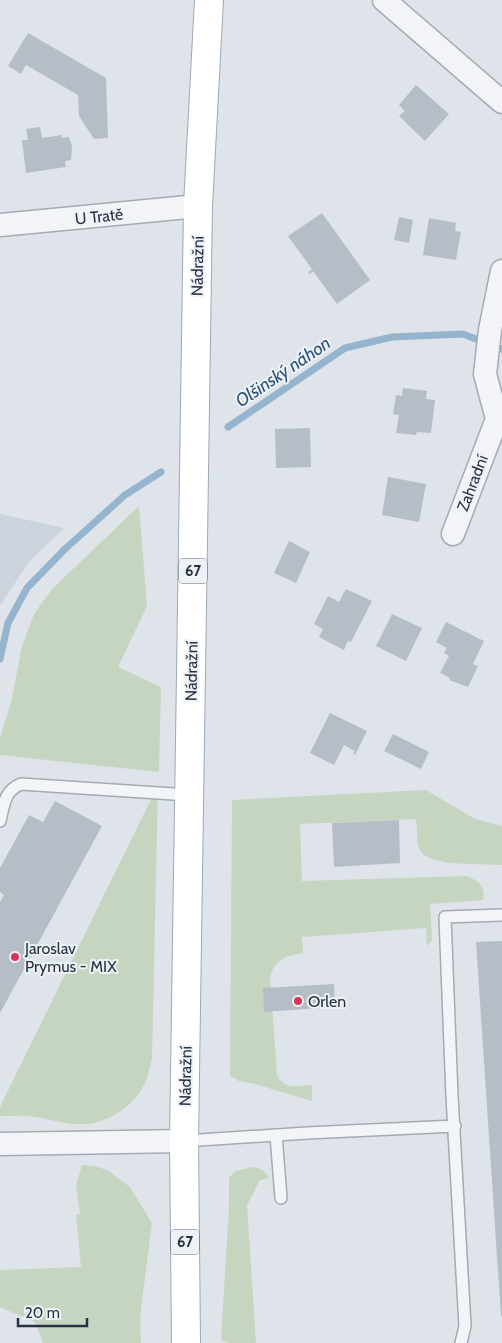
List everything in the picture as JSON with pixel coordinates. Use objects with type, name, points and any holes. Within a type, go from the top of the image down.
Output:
[{"type":"main road","name":"Nádražní","points":[[186,1343],[184,1142],[198,206],[209,0]]},
{"type":"street","points":[[399,4],[502,102]]},
{"type":"street","name":"U Tratě","points":[[0,225],[198,206]]},
{"type":"street","name":"Zahradní","points":[[453,534],[497,419],[491,370],[490,330],[502,271]]},
{"type":"street","points":[[0,1144],[184,1142]]},
{"type":"lane","points":[[0,821],[8,793],[20,784],[189,795]]},
{"type":"lane","points":[[461,1343],[465,1326],[452,1096],[445,917],[502,915]]},
{"type":"lane","points":[[184,1142],[276,1135],[455,1126]]},
{"type":"lane","points":[[276,1135],[281,1198]]},
{"type":"shaded area","points":[[0,514],[64,528],[28,563],[0,606]]},
{"type":"green space","points":[[139,506],[147,606],[118,667],[161,687],[159,772],[0,755],[0,737],[11,703],[22,646],[34,614],[52,589]]},
{"type":"green space","points":[[158,785],[152,1059],[143,1087],[123,1110],[95,1122],[72,1124],[31,1116],[0,1116],[0,1107]]},
{"type":"green space","points":[[426,790],[475,819],[502,826],[502,865],[447,862],[428,857],[422,853],[418,846],[416,819],[300,824],[302,881],[466,876],[480,884],[484,895],[483,900],[430,904],[432,940],[427,946],[426,928],[302,937],[303,953],[282,959],[274,967],[270,978],[277,1074],[279,1079],[287,1085],[312,1085],[312,1101],[239,1081],[230,1076],[232,800]]},
{"type":"green space","points":[[82,1165],[107,1170],[130,1187],[152,1223],[140,1317],[141,1343],[43,1343],[35,1322],[0,1307],[0,1270],[81,1267],[76,1214],[80,1214],[76,1186]]},
{"type":"green space","points":[[253,1167],[262,1170],[269,1178],[260,1180],[247,1205],[256,1343],[229,1343],[221,1340],[229,1177],[236,1171]]},
{"type":"building","points":[[28,33],[106,78],[108,138],[94,139],[79,116],[78,95],[26,65],[21,74],[8,66]]},
{"type":"building","points":[[416,85],[449,114],[425,141],[399,116],[405,111],[399,105]]},
{"type":"building","points":[[40,127],[42,138],[62,135],[62,138],[69,137],[72,146],[71,160],[65,161],[66,167],[26,173],[22,140],[28,140],[26,129]]},
{"type":"building","points":[[322,213],[370,280],[337,304],[313,271],[310,274],[308,272],[312,269],[288,236]]},
{"type":"building","points":[[399,217],[413,220],[409,243],[394,240]]},
{"type":"building","points":[[429,218],[456,223],[455,231],[461,232],[456,260],[423,255]]},
{"type":"building","points":[[403,388],[427,391],[426,399],[435,400],[431,433],[417,432],[416,435],[396,433],[399,415],[393,414],[396,395],[402,396]]},
{"type":"building","points":[[310,428],[311,467],[276,468],[275,429]]},
{"type":"building","points":[[388,477],[426,484],[419,522],[382,515]]},
{"type":"building","points":[[289,541],[310,552],[296,583],[274,573]]},
{"type":"building","points":[[346,589],[372,601],[351,642],[348,641],[344,650],[319,637],[323,629],[314,624],[328,596],[339,602]]},
{"type":"building","points":[[392,614],[422,628],[406,661],[376,646]]},
{"type":"building","points":[[446,622],[484,641],[473,664],[478,666],[468,687],[449,680],[450,678],[440,673],[449,656],[444,653],[447,648],[436,642]]},
{"type":"building","points":[[330,713],[367,731],[355,755],[353,754],[355,751],[344,745],[334,765],[310,753]]},
{"type":"building","points":[[393,734],[429,752],[421,769],[384,751]]},
{"type":"building","name":"Jaroslav Prymus - MIX","points":[[55,801],[102,826],[0,1013],[0,902],[4,895],[0,892],[0,868],[29,815],[43,822]]},
{"type":"building","points":[[399,820],[400,863],[334,867],[332,823]]},
{"type":"building","points":[[502,941],[502,1316],[501,1316],[476,942]]},
{"type":"building","points":[[334,984],[335,1007],[264,1012],[263,988]]},
{"type":"waterway","name":"Olšinský náhon","points":[[228,427],[345,348],[392,337],[463,334],[502,349]]},
{"type":"waterway","name":"Olšinský náhon","points":[[0,659],[8,623],[27,588],[65,549],[125,495],[161,472]]},
{"type":"place","name":"Jaroslav Prymus - MIX","points":[[15,957]]},
{"type":"place","name":"Orlen","points":[[298,1001]]}]
